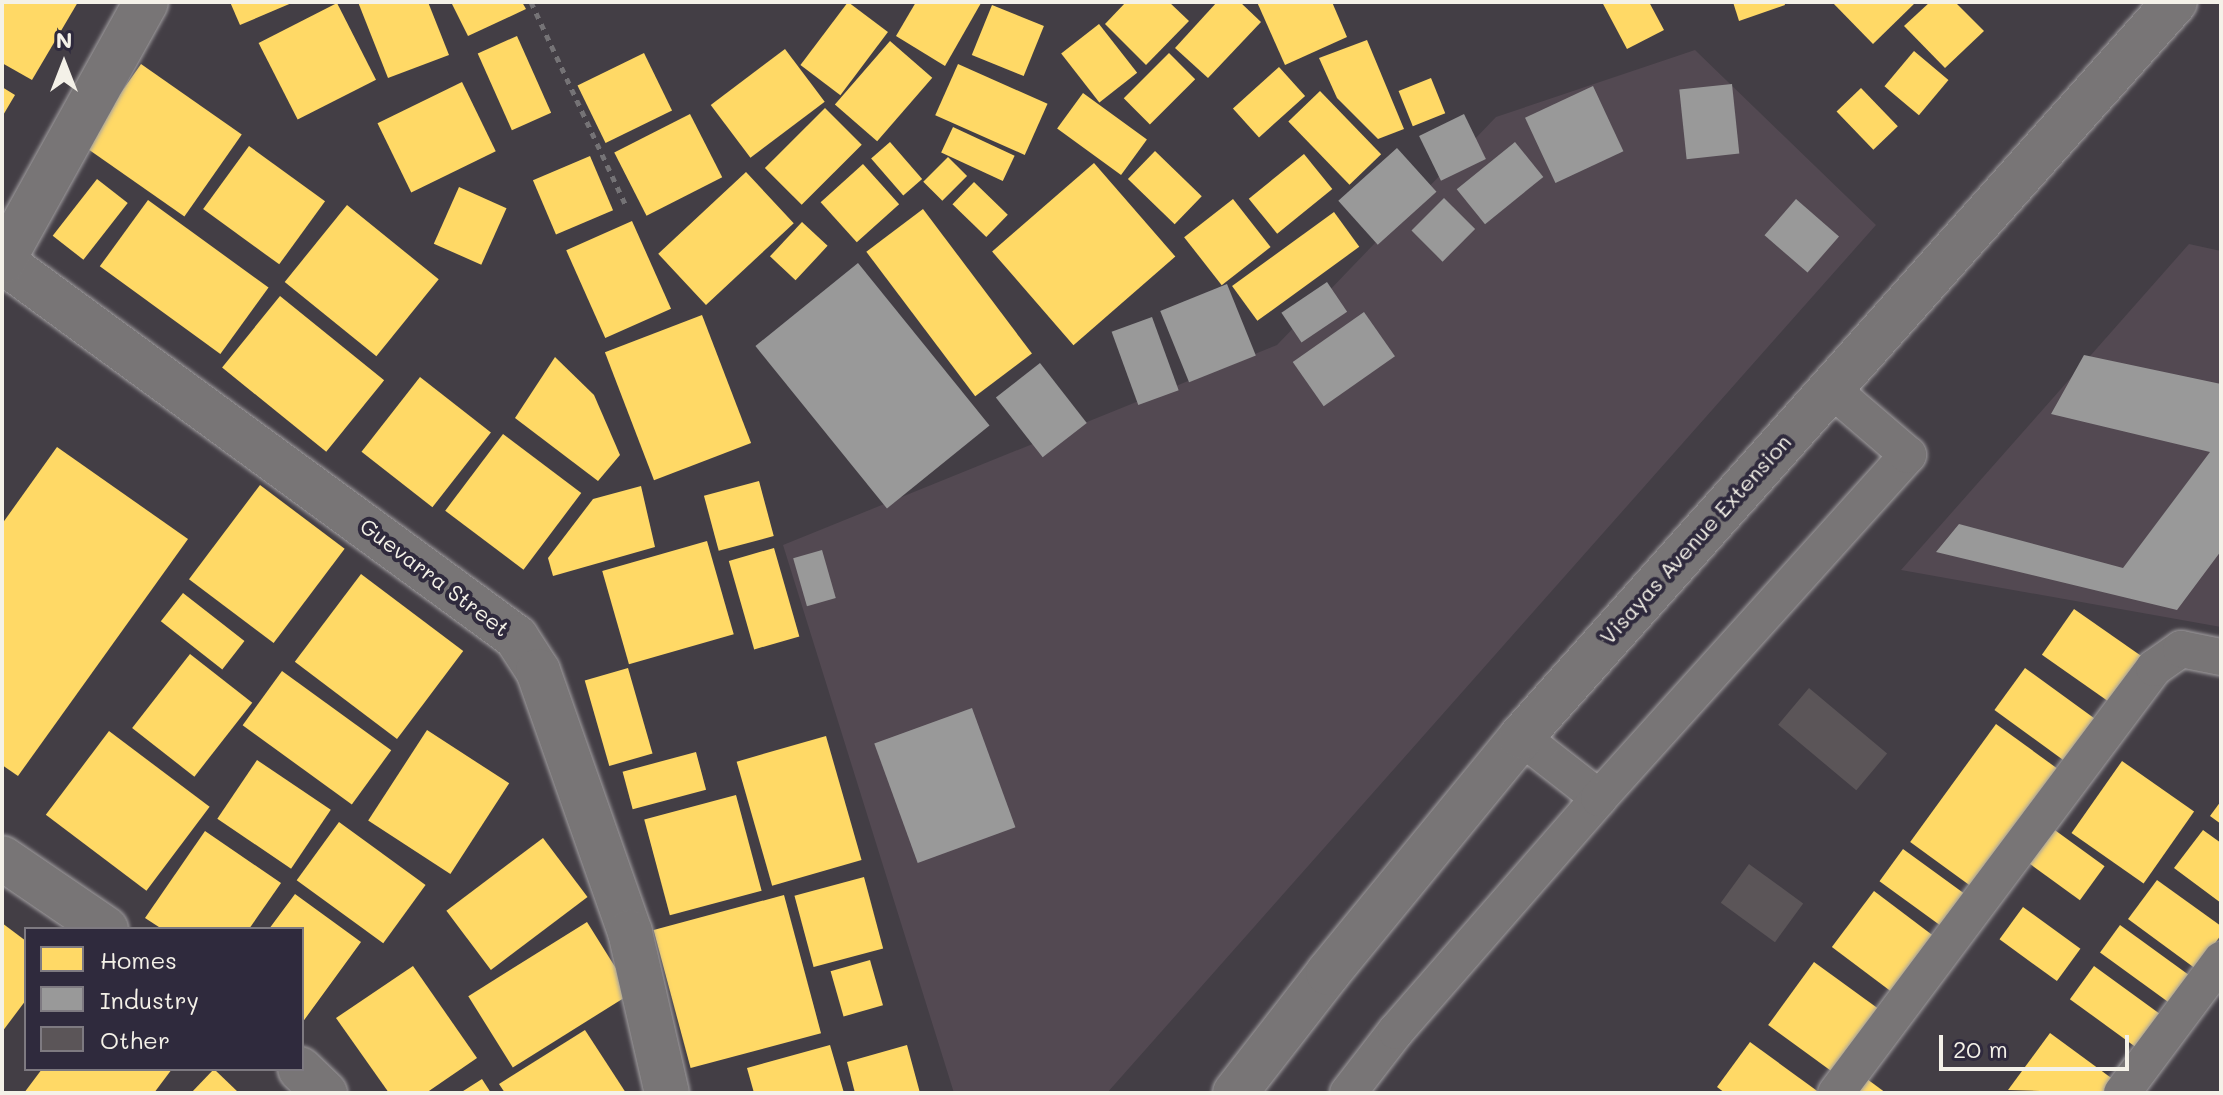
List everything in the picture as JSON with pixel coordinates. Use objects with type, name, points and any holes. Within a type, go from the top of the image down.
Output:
[{"type":"street","points":[[2,262],[146,2]]},
{"type":"street","name":"Visayas Avenue Extension","points":[[1235,1093],[1328,973],[1521,737],[2175,2]]},
{"type":"street","name":"Guevarra Street","points":[[2,262],[516,637],[538,671],[630,932],[667,1093]]},
{"type":"street","points":[[2,858],[103,927]]},
{"type":"street","points":[[302,1071],[325,1093]]},
{"type":"lane","points":[[1348,1093],[1396,1031],[1599,798],[1908,455],[1830,388]]},
{"type":"lane","points":[[1836,1093],[2154,668],[2181,649],[2221,657]]},
{"type":"lane","points":[[1521,737],[1599,798]]},
{"type":"lane","points":[[2122,1093],[2221,960]]},
{"type":"path","points":[[531,2],[627,208]]},
{"type":"shaded area","points":[[1695,50],[1876,225],[1107,1093],[954,1093],[783,545],[1277,345],[1496,117]]},
{"type":"shaded area","points":[[2189,244],[2221,251],[2221,627],[1901,570]]},
{"type":"building: Homes","points":[[2,2],[78,2],[32,80],[2,63]]},
{"type":"building: Homes","points":[[230,2],[294,2],[240,25]]},
{"type":"building: Homes","points":[[358,2],[428,2],[449,55],[388,78]]},
{"type":"building: Homes","points":[[451,2],[522,2],[526,9],[468,36]]},
{"type":"building: Homes","points":[[848,2],[888,32],[840,95],[800,65]]},
{"type":"building: Homes","points":[[916,2],[981,3],[945,66],[896,36]]},
{"type":"building: Homes","points":[[1126,2],[1169,2],[1189,21],[1146,65],[1105,24]]},
{"type":"building: Homes","points":[[1217,2],[1240,2],[1261,22],[1208,78],[1175,48]]},
{"type":"building: Homes","points":[[1257,2],[1332,2],[1347,37],[1285,65]]},
{"type":"building: Homes","points":[[1602,2],[1649,2],[1664,30],[1627,49]]},
{"type":"building: Homes","points":[[1733,2],[1784,2],[1785,5],[1739,21]]},
{"type":"building: Homes","points":[[1832,2],[1916,2],[1873,44]]},
{"type":"building: Homes","points":[[1930,2],[1955,2],[1984,31],[1945,68],[1904,26]]},
{"type":"building: Homes","points":[[337,3],[376,80],[298,120],[259,43]]},
{"type":"building: Homes","points":[[992,5],[1044,26],[1024,76],[972,55]]},
{"type":"building: Homes","points":[[1099,24],[1137,73],[1099,102],[1061,54]]},
{"type":"building: Homes","points":[[517,36],[551,113],[512,130],[478,53]]},
{"type":"building: Homes","points":[[1367,40],[1404,129],[1378,139],[1337,98],[1319,58]]},
{"type":"building: Homes","points":[[890,41],[932,78],[877,141],[835,104]]},
{"type":"building: Homes","points":[[785,49],[825,102],[750,158],[711,105]]},
{"type":"building: Homes","points":[[1914,51],[1948,80],[1919,115],[1884,86]]},
{"type":"building: Homes","points":[[644,53],[672,111],[606,143],[577,85]]},
{"type":"building: Homes","points":[[1169,53],[1195,79],[1150,124],[1124,98]]},
{"type":"building: Homes","points":[[141,64],[242,135],[184,216],[84,146]]},
{"type":"building: Homes","points":[[958,64],[1048,104],[1025,155],[935,115]]},
{"type":"building: Homes","points":[[1279,67],[1305,96],[1259,137],[1233,108]]},
{"type":"building: Homes","points":[[1431,78],[1445,113],[1413,126],[1399,91]]},
{"type":"building: Homes","points":[[462,82],[496,151],[411,192],[378,123]]},
{"type":"building: Homes","points":[[2,87],[15,95],[2,117]]},
{"type":"building: Homes","points":[[1861,88],[1898,126],[1873,150],[1837,112]]},
{"type":"building: Homes","points":[[1320,91],[1381,154],[1349,185],[1288,122]]},
{"type":"building: Homes","points":[[1083,93],[1147,139],[1121,175],[1057,129]]},
{"type":"building: Homes","points":[[825,108],[862,145],[802,205],[765,168]]},
{"type":"building: Homes","points":[[690,114],[722,177],[646,216],[614,153]]},
{"type":"building: Homes","points":[[953,127],[1015,156],[1003,181],[941,152]]},
{"type":"building: Homes","points":[[890,142],[922,179],[903,195],[871,158]]},
{"type":"building: Homes","points":[[249,146],[325,201],[279,264],[203,209]]},
{"type":"building: Homes","points":[[1155,151],[1202,196],[1175,224],[1128,179]]},
{"type":"building: Homes","points":[[1304,154],[1332,189],[1277,234],[1249,199]]},
{"type":"building: Homes","points":[[590,156],[613,210],[556,235],[533,180]]},
{"type":"building: Homes","points":[[948,157],[967,176],[942,201],[923,182]]},
{"type":"building: Homes","points":[[1094,163],[1175,257],[1073,345],[992,252]]},
{"type":"building: Homes","points":[[863,164],[899,204],[857,242],[821,202]]},
{"type":"building: Homes","points":[[746,172],[794,223],[706,305],[658,254]]},
{"type":"building: Homes","points":[[97,179],[128,203],[83,260],[53,236]]},
{"type":"building: Homes","points":[[974,182],[1008,215],[986,237],[952,204]]},
{"type":"building: Homes","points":[[459,187],[507,208],[481,265],[434,244]]},
{"type":"building: Homes","points":[[1233,199],[1271,247],[1222,285],[1184,237]]},
{"type":"building: Homes","points":[[148,200],[269,288],[220,354],[100,266]]},
{"type":"building: Homes","points":[[347,205],[439,279],[376,356],[285,282]]},
{"type":"building: Homes","points":[[923,209],[1032,354],[975,396],[866,252]]},
{"type":"building: Homes","points":[[1334,212],[1359,247],[1257,321],[1232,286]]},
{"type":"building: Homes","points":[[632,221],[671,309],[605,338],[566,250]]},
{"type":"building: Homes","points":[[802,222],[828,246],[796,280],[770,256]]},
{"type":"building: Homes","points":[[280,296],[384,380],[326,452],[222,367]]},
{"type":"building: Homes","points":[[702,315],[751,443],[654,480],[605,352]]},
{"type":"building: Homes","points":[[555,357],[594,395],[620,455],[598,481],[515,418]]},
{"type":"building: Homes","points":[[420,377],[491,432],[432,507],[362,452]]},
{"type":"building: Homes","points":[[503,434],[581,493],[523,570],[445,511]]},
{"type":"building: Homes","points":[[57,447],[188,539],[18,776],[2,765],[2,524]]},
{"type":"building: Homes","points":[[759,481],[774,536],[719,551],[704,496]]},
{"type":"building: Homes","points":[[260,485],[345,549],[274,643],[189,579]]},
{"type":"building: Homes","points":[[641,486],[655,547],[553,576],[548,558],[593,499]]},
{"type":"building: Homes","points":[[707,541],[734,634],[629,664],[602,571]]},
{"type":"building: Homes","points":[[774,548],[799,636],[754,649],[729,561]]},
{"type":"building: Homes","points":[[361,574],[463,651],[397,739],[295,662]]},
{"type":"building: Homes","points":[[183,593],[244,641],[222,669],[161,621]]},
{"type":"building: Homes","points":[[2074,609],[2148,661],[2116,706],[2042,655]]},
{"type":"building: Homes","points":[[190,654],[252,703],[194,777],[132,728]]},
{"type":"building: Homes","points":[[628,668],[653,754],[609,766],[585,680]]},
{"type":"building: Homes","points":[[2025,668],[2103,725],[2073,767],[1994,710]]},
{"type":"building: Homes","points":[[282,671],[391,750],[352,805],[243,725]]},
{"type":"building: Homes","points":[[1996,724],[2066,775],[1981,893],[1910,842]]},
{"type":"building: Homes","points":[[427,730],[509,783],[450,874],[368,821]]},
{"type":"building: Homes","points":[[109,731],[210,807],[146,891],[46,815]]},
{"type":"building: Homes","points":[[826,736],[862,860],[772,886],[737,762]]},
{"type":"building: Homes","points":[[696,752],[706,790],[633,809],[623,772]]},
{"type":"building: Homes","points":[[257,760],[331,810],[291,869],[217,819]]},
{"type":"building: Homes","points":[[2122,761],[2194,811],[2144,884],[2072,833]]},
{"type":"building: Homes","points":[[736,795],[762,891],[670,915],[644,820]]},
{"type":"building: Homes","points":[[2221,801],[2221,824],[2210,816]]},
{"type":"building: Homes","points":[[339,822],[426,885],[383,943],[297,880]]},
{"type":"building: Homes","points":[[2052,828],[2105,866],[2080,900],[2027,862]]},
{"type":"building: Homes","points":[[2203,830],[2221,843],[2221,903],[2174,868]]},
{"type":"building: Homes","points":[[205,831],[281,883],[250,927],[159,927],[145,918]]},
{"type":"building: Homes","points":[[543,838],[588,897],[491,970],[446,911]]},
{"type":"building: Homes","points":[[1903,849],[1974,901],[1951,933],[1879,881]]},
{"type":"building: Homes","points":[[864,877],[883,948],[814,967],[794,896]]},
{"type":"building: Homes","points":[[2157,880],[2221,926],[2221,935],[2196,969],[2128,919]]},
{"type":"building: Homes","points":[[1874,891],[1942,942],[1900,998],[1832,947]]},
{"type":"building: Homes","points":[[295,894],[361,942],[304,1020],[304,927],[270,927]]},
{"type":"building: Homes","points":[[784,895],[821,1033],[691,1068],[654,930]]},
{"type":"building: Homes","points":[[2023,907],[2080,949],[2057,981],[1999,939]]},
{"type":"building: Homes","points":[[587,922],[632,993],[513,1067],[468,996]]},
{"type":"building: Homes","points":[[2,923],[24,940],[24,1003],[2,1032]]},
{"type":"building: Homes","points":[[2120,925],[2190,976],[2170,1003],[2100,953]]},
{"type":"building: Homes","points":[[870,960],[883,1005],[844,1016],[831,971]]},
{"type":"building: Homes","points":[[1814,962],[1884,1013],[1838,1076],[1768,1025]]},
{"type":"building: Homes","points":[[413,966],[477,1058],[426,1093],[389,1093],[336,1018]]},
{"type":"building: Homes","points":[[2094,966],[2163,1016],[2139,1049],[2070,999]]},
{"type":"building: Homes","points":[[585,1030],[626,1093],[505,1093],[499,1084]]},
{"type":"building: Homes","points":[[2050,1033],[2114,1080],[2105,1093],[2008,1090]]},
{"type":"building: Homes","points":[[1750,1042],[1820,1093],[1725,1093],[1717,1087]]},
{"type":"building: Homes","points":[[830,1045],[844,1093],[754,1093],[747,1068]]},
{"type":"building: Homes","points":[[907,1045],[920,1093],[855,1093],[847,1062]]},
{"type":"building: Homes","points":[[40,1071],[170,1071],[154,1093],[24,1093]]},
{"type":"building: Homes","points":[[212,1071],[216,1071],[239,1093],[191,1093]]},
{"type":"building: Homes","points":[[482,1079],[491,1093],[460,1093]]},
{"type":"building: Homes","points":[[1867,1079],[1886,1093],[1856,1093]]},
{"type":"building: Industry","points":[[1732,84],[1739,154],[1687,159],[1679,90]]},
{"type":"building: Industry","points":[[1593,86],[1623,151],[1555,183],[1525,118]]},
{"type":"building: Industry","points":[[1464,114],[1486,159],[1441,181],[1419,136]]},
{"type":"building: Industry","points":[[1515,142],[1543,177],[1485,224],[1457,189]]},
{"type":"building: Industry","points":[[1397,148],[1436,192],[1378,245],[1338,201]]},
{"type":"building: Industry","points":[[1444,198],[1475,229],[1443,262],[1411,231]]},
{"type":"building: Industry","points":[[1796,199],[1839,236],[1808,273],[1765,235]]},
{"type":"building: Industry","points":[[858,263],[990,425],[887,508],[755,346]]},
{"type":"building: Industry","points":[[1327,282],[1347,312],[1302,343],[1281,313]]},
{"type":"building: Industry","points":[[1227,284],[1256,355],[1189,382],[1160,311]]},
{"type":"building: Industry","points":[[1364,312],[1395,356],[1324,406],[1293,362]]},
{"type":"building: Industry","points":[[1152,317],[1179,390],[1138,405],[1112,332]]},
{"type":"building: Industry","points":[[2084,355],[2221,384],[2221,551],[2177,610],[1936,552],[1959,524],[2123,568],[2210,452],[2051,414]]},
{"type":"building: Industry","points":[[1040,363],[1087,423],[1043,457],[996,397]]},
{"type":"building: Industry","points":[[822,550],[836,598],[807,606],[793,558]]},
{"type":"building: Industry","points":[[972,708],[1015,827],[918,863],[874,744]]},
{"type":"building: Other","points":[[1809,688],[1887,754],[1856,790],[1778,725]]},
{"type":"building: Other","points":[[1749,864],[1803,903],[1775,942],[1721,903]]}]
